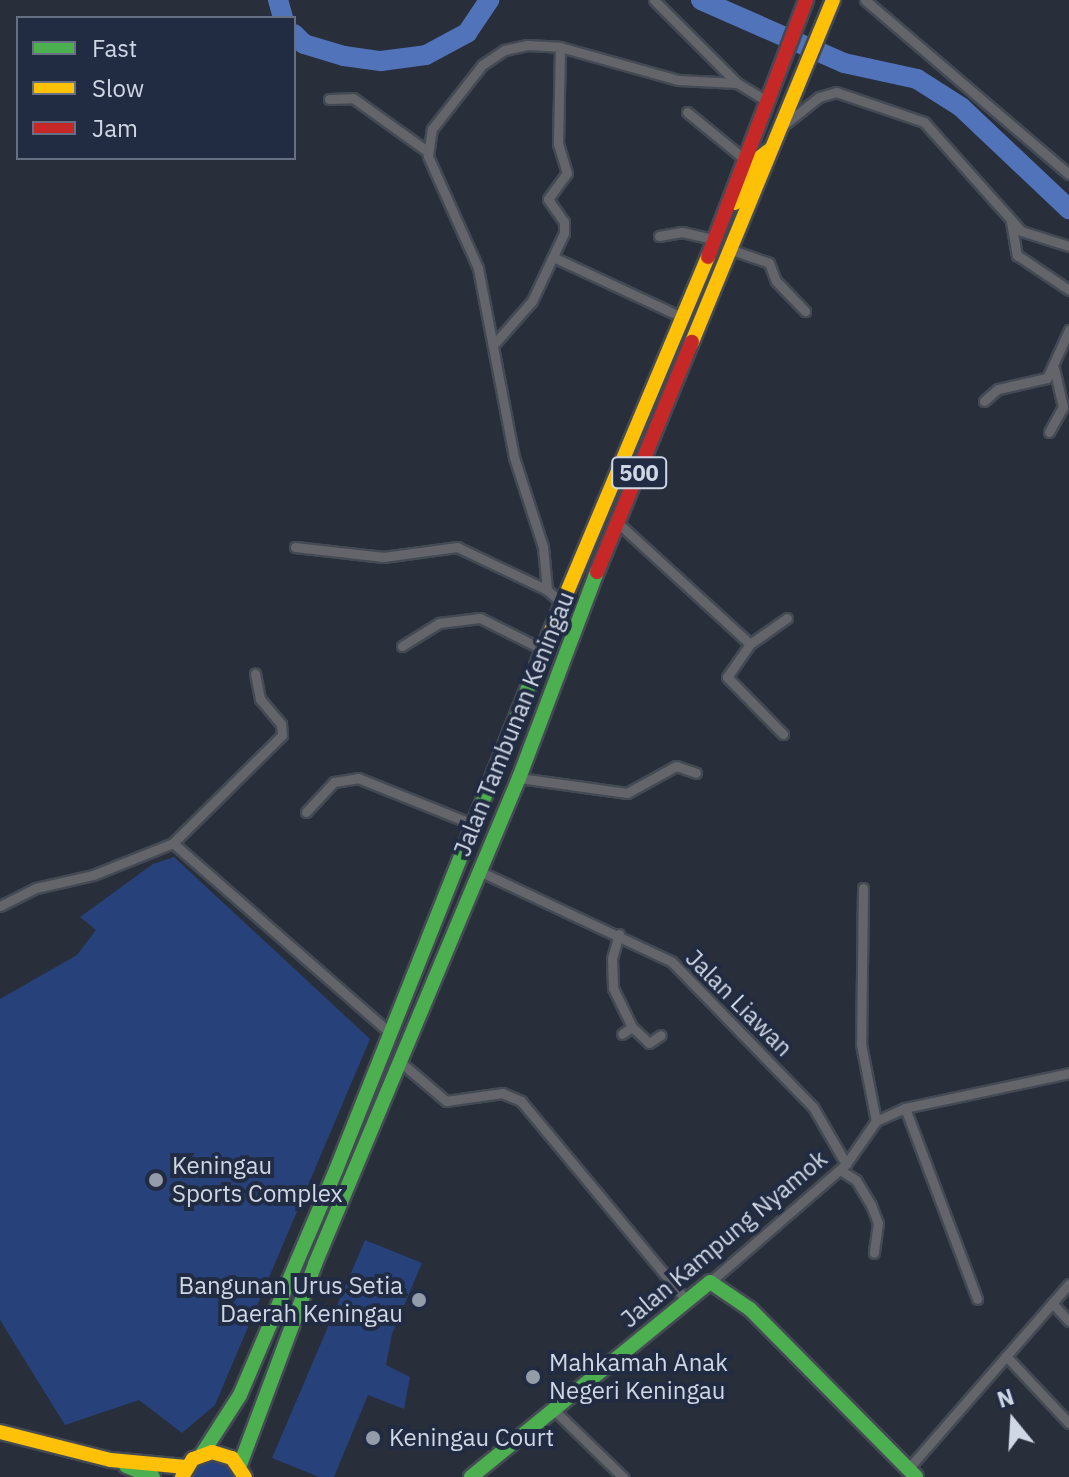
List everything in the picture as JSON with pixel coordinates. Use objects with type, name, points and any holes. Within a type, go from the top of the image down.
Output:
[{"type":"main road","name":"Jalan Tambunan Keningau","points":[[244,1473],[254,1418],[399,1061],[519,778],[618,523],[833,0]]},
{"type":"main road","name":"Jalan Tambunan Keningau","points":[[202,1454],[240,1395],[391,1034],[562,603],[684,318],[742,157],[804,6]]},
{"type":"main road","points":[[715,234],[754,162],[770,151]]},
{"type":"main road","points":[[710,1282],[750,1309],[912,1473]]},
{"type":"main road","name":"Jalan Kampung Nyamok","points":[[471,1477],[710,1282]]},
{"type":"main road","points":[[0,1432],[111,1460],[184,1472]]},
{"type":"main road","name":"500","points":[[184,1472],[202,1454],[223,1453],[244,1473]]},
{"type":"main road","points":[[111,1460],[153,1477]]},
{"type":"street","points":[[654,0],[737,83],[765,100]]},
{"type":"street","points":[[865,0],[1069,174]]},
{"type":"street","points":[[427,151],[441,114],[482,65],[516,47],[560,47],[678,80],[737,83]]},
{"type":"street","points":[[495,343],[532,301],[565,227],[548,199],[567,173],[558,133],[560,47]]},
{"type":"street","points":[[779,129],[813,100],[836,92],[919,120],[940,137],[1011,222],[1033,238],[1069,246]]},
{"type":"street","points":[[329,99],[353,98],[427,151],[478,268],[495,343],[514,457],[543,547],[547,590]]},
{"type":"street","points":[[687,112],[742,157]]},
{"type":"street","points":[[1011,222],[1017,255],[1069,290]]},
{"type":"street","points":[[659,236],[682,232],[715,234]]},
{"type":"street","points":[[732,250],[769,263],[776,281],[805,311]]},
{"type":"street","points":[[553,257],[684,318]]},
{"type":"street","points":[[984,401],[998,389],[1047,378],[1054,369],[1069,330]]},
{"type":"street","points":[[1049,432],[1063,407],[1054,369]]},
{"type":"street","points":[[618,523],[750,644]]},
{"type":"street","points":[[295,547],[383,557],[457,547],[547,590],[562,603]]},
{"type":"street","points":[[402,646],[439,623],[480,618],[544,650]]},
{"type":"street","points":[[783,734],[727,677],[750,644],[787,618]]},
{"type":"street","points":[[0,906],[36,888],[93,875],[173,843],[282,735],[281,724],[260,699],[255,673]]},
{"type":"street","points":[[519,778],[627,793],[676,766],[696,773]]},
{"type":"street","points":[[306,812],[334,782],[358,778],[475,825]]},
{"type":"street","points":[[173,843],[391,1034]]},
{"type":"street","name":"Jalan Liawan","points":[[479,871],[619,934],[672,962],[707,994],[813,1107],[843,1167],[856,1180],[871,1205],[878,1223],[874,1253]]},
{"type":"street","points":[[863,888],[861,1044],[876,1121],[905,1108],[1069,1073]]},
{"type":"street","points":[[619,934],[612,959],[613,988],[632,1027],[649,1043],[661,1035]]},
{"type":"street","points":[[622,1034],[632,1027]]},
{"type":"street","points":[[399,1061],[441,1099],[468,1100],[502,1093],[521,1101],[687,1301]]},
{"type":"street","points":[[905,1108],[977,1299]]},
{"type":"street","name":"Jalan Kampung Nyamok","points":[[710,1282],[843,1167],[876,1121]]},
{"type":"street","points":[[912,1473],[1006,1356],[1069,1284]]},
{"type":"street","points":[[1052,1303],[1069,1321]]},
{"type":"street","points":[[1006,1356],[1069,1423]]},
{"type":"street","points":[[553,1409],[623,1477]]},
{"type":"shaded area","name":"Keningau Sports Complex","points":[[174,857],[370,1039],[215,1405],[182,1433],[139,1400],[65,1425],[0,1320],[0,999],[77,955],[96,930],[80,917],[153,864]]},
{"type":"shaded area","points":[[365,1240],[422,1263],[392,1334],[386,1365],[410,1377],[404,1409],[368,1395],[334,1477],[319,1477],[272,1458]]},
{"type":"shaded area","points":[[214,1459],[229,1463],[238,1477],[191,1477],[199,1464]]},
{"type":"waterway","points":[[278,0],[282,16]]},
{"type":"waterway","points":[[296,36],[304,44],[344,56],[381,61],[426,55],[467,33],[489,0]]},
{"type":"waterway","points":[[701,0],[844,63],[917,79],[961,107],[1069,209]]},
{"type":"traffic: fast","points":[[240,1465],[315,1264],[519,778],[597,572]]},
{"type":"traffic: fast","points":[[202,1454],[240,1395],[336,1170],[549,635]]},
{"type":"traffic: fast","points":[[471,1477],[710,1282],[750,1309],[916,1477]]},
{"type":"traffic: fast","points":[[126,1466],[153,1477]]},
{"type":"traffic: slow","points":[[692,342],[833,0]]},
{"type":"traffic: slow","points":[[735,203],[754,162],[768,151]]},
{"type":"traffic: slow","points":[[549,635],[708,257]]},
{"type":"traffic: slow","points":[[0,1432],[111,1460],[186,1467]]},
{"type":"traffic: slow","points":[[182,1477],[193,1459],[212,1452],[232,1458],[245,1477]]},
{"type":"traffic: jam","points":[[708,257],[806,0]]},
{"type":"traffic: jam","points":[[597,572],[692,342]]},
{"type":"place","name":"Keningau Sports Complex","points":[[156,1180]]},
{"type":"place","name":"Bangunan Urus Setia Daerah Keningau","points":[[419,1300]]},
{"type":"place","name":"Mahkamah Anak Negeri Keningau","points":[[533,1377]]},
{"type":"place","name":"Keningau Court","points":[[373,1438]]}]
